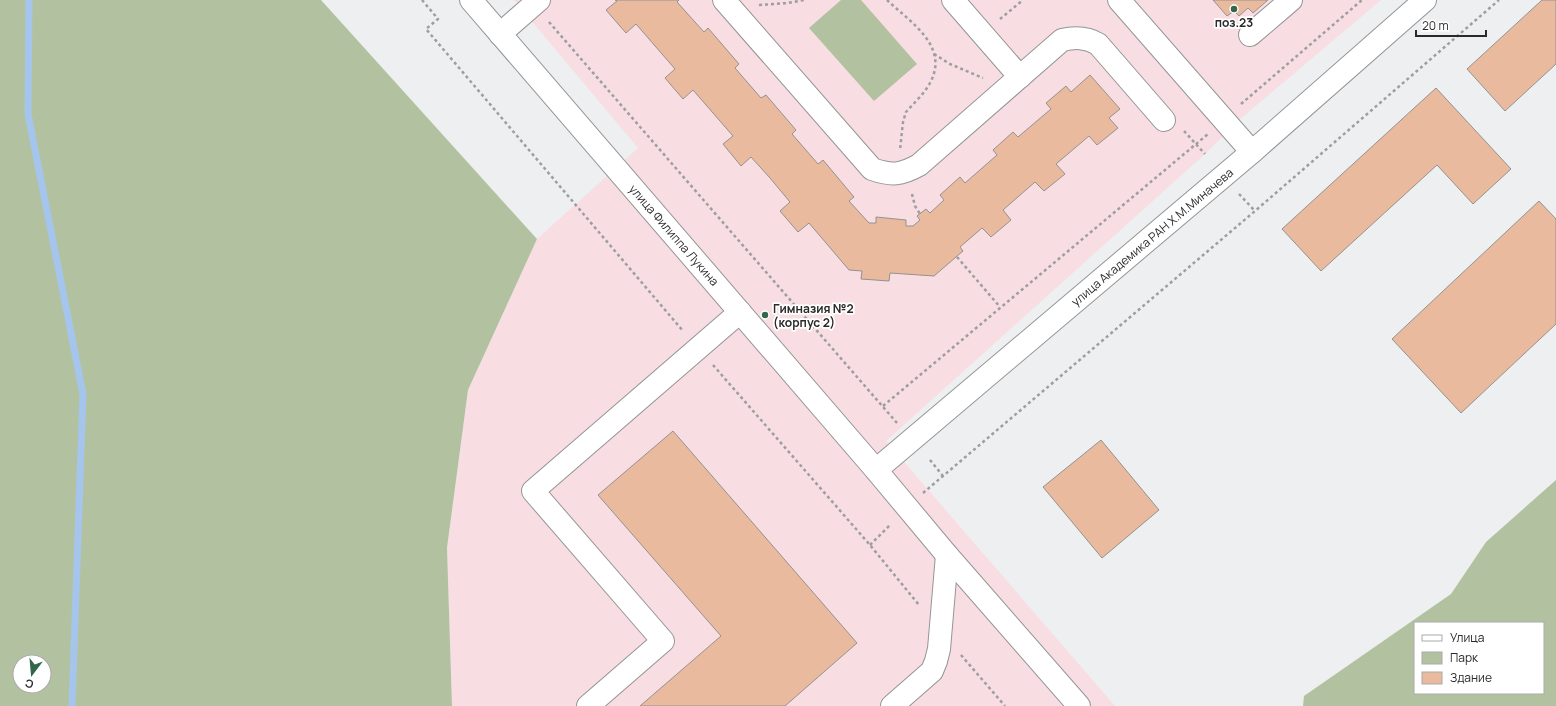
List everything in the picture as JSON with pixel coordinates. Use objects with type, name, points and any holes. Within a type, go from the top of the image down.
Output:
[{"type":"street","name":"улица Филиппа Лукина","points":[[471,0],[876,470],[947,555],[1079,706]]},
{"type":"street","points":[[953,0],[983,34],[1016,81]]},
{"type":"street","points":[[1119,0],[1252,152]]},
{"type":"street","points":[[1250,35],[1291,0]]},
{"type":"street","points":[[500,34],[537,2]]},
{"type":"street","points":[[728,2],[872,170],[885,174],[907,172],[919,165],[1062,40],[1072,38],[1084,38],[1098,44],[1164,120]]},
{"type":"street","name":"улица Академика РАН Х.М.Миначева","points":[[876,470],[1252,152],[1412,4]]},
{"type":"street","points":[[588,706],[663,641],[533,492],[740,312]]},
{"type":"street","points":[[894,706],[932,671],[936,661],[939,649],[947,555]]},
{"type":"path","points":[[422,0],[438,19]]},
{"type":"path","points":[[728,2],[782,4],[804,0]]},
{"type":"path","points":[[887,0],[925,35],[934,54],[934,67],[931,82],[906,112],[904,118],[898,174]]},
{"type":"path","points":[[983,34],[1023,0]]},
{"type":"path","points":[[883,406],[1196,144],[1362,0]]},
{"type":"path","points":[[870,544],[906,507],[1255,211],[1498,0]]},
{"type":"path","points":[[537,2],[901,428]]},
{"type":"path","points":[[934,54],[968,72],[986,79],[1016,81]]},
{"type":"path","points":[[1183,129],[1205,154]]},
{"type":"path","points":[[1239,194],[1255,211]]},
{"type":"path","points":[[957,257],[1000,307]]},
{"type":"path","points":[[930,460],[943,476]]},
{"type":"shaded area","name":"Гимназия №2 (корпус 2)","points":[[514,0],[1381,0],[1239,120],[1205,154],[886,441],[1115,706],[452,706],[447,548],[468,390],[537,239],[638,148]]},
{"type":"green space","points":[[0,0],[321,0],[537,239],[468,390],[447,548],[452,706],[0,706]]},
{"type":"green space","points":[[841,0],[861,0],[917,64],[874,101],[809,28]]},
{"type":"green space","points":[[1556,480],[1556,706],[1303,706],[1304,696],[1451,594],[1486,542]]},
{"type":"building","points":[[615,0],[679,0],[677,2],[704,32],[708,28],[739,64],[735,68],[761,98],[766,95],[796,130],[792,134],[818,164],[823,160],[854,197],[849,201],[869,223],[876,223],[876,217],[906,220],[906,226],[913,226],[920,220],[917,216],[926,209],[930,213],[944,200],[940,195],[960,177],[965,183],[997,155],[993,150],[1013,132],[1018,137],[1051,109],[1046,103],[1066,86],[1071,92],[1090,75],[1120,109],[1109,118],[1118,128],[1097,145],[1089,136],[1056,164],[1065,174],[1044,191],[1035,182],[1003,210],[1011,220],[991,237],[982,228],[960,247],[963,251],[934,276],[890,273],[889,281],[861,279],[862,271],[849,270],[809,223],[798,232],[780,211],[790,202],[770,178],[751,157],[741,166],[723,144],[733,136],[693,90],[683,99],[665,78],[675,69],[636,24],[626,33],[606,10],[617,1]]},
{"type":"building","name":"поз.23","points":[[1213,0],[1268,0],[1253,13],[1248,8],[1239,16],[1234,11],[1227,16]]},
{"type":"building","points":[[1542,0],[1556,0],[1556,64],[1505,111],[1467,69]]},
{"type":"building","points":[[1436,88],[1511,169],[1473,204],[1437,165],[1321,271],[1282,229]]},
{"type":"building","points":[[1539,201],[1556,219],[1556,324],[1461,413],[1392,339]]},
{"type":"building","points":[[673,431],[857,643],[785,706],[640,706],[721,636],[598,495]]},
{"type":"building","points":[[1101,440],[1159,510],[1102,558],[1043,487]]},
{"type":"waterway","points":[[29,0],[28,114],[83,394],[72,706]]},
{"type":"place","name":"поз.23","points":[[1234,9]]},
{"type":"place","name":"Гимназия №2 (корпус 2)","points":[[765,315]]}]
